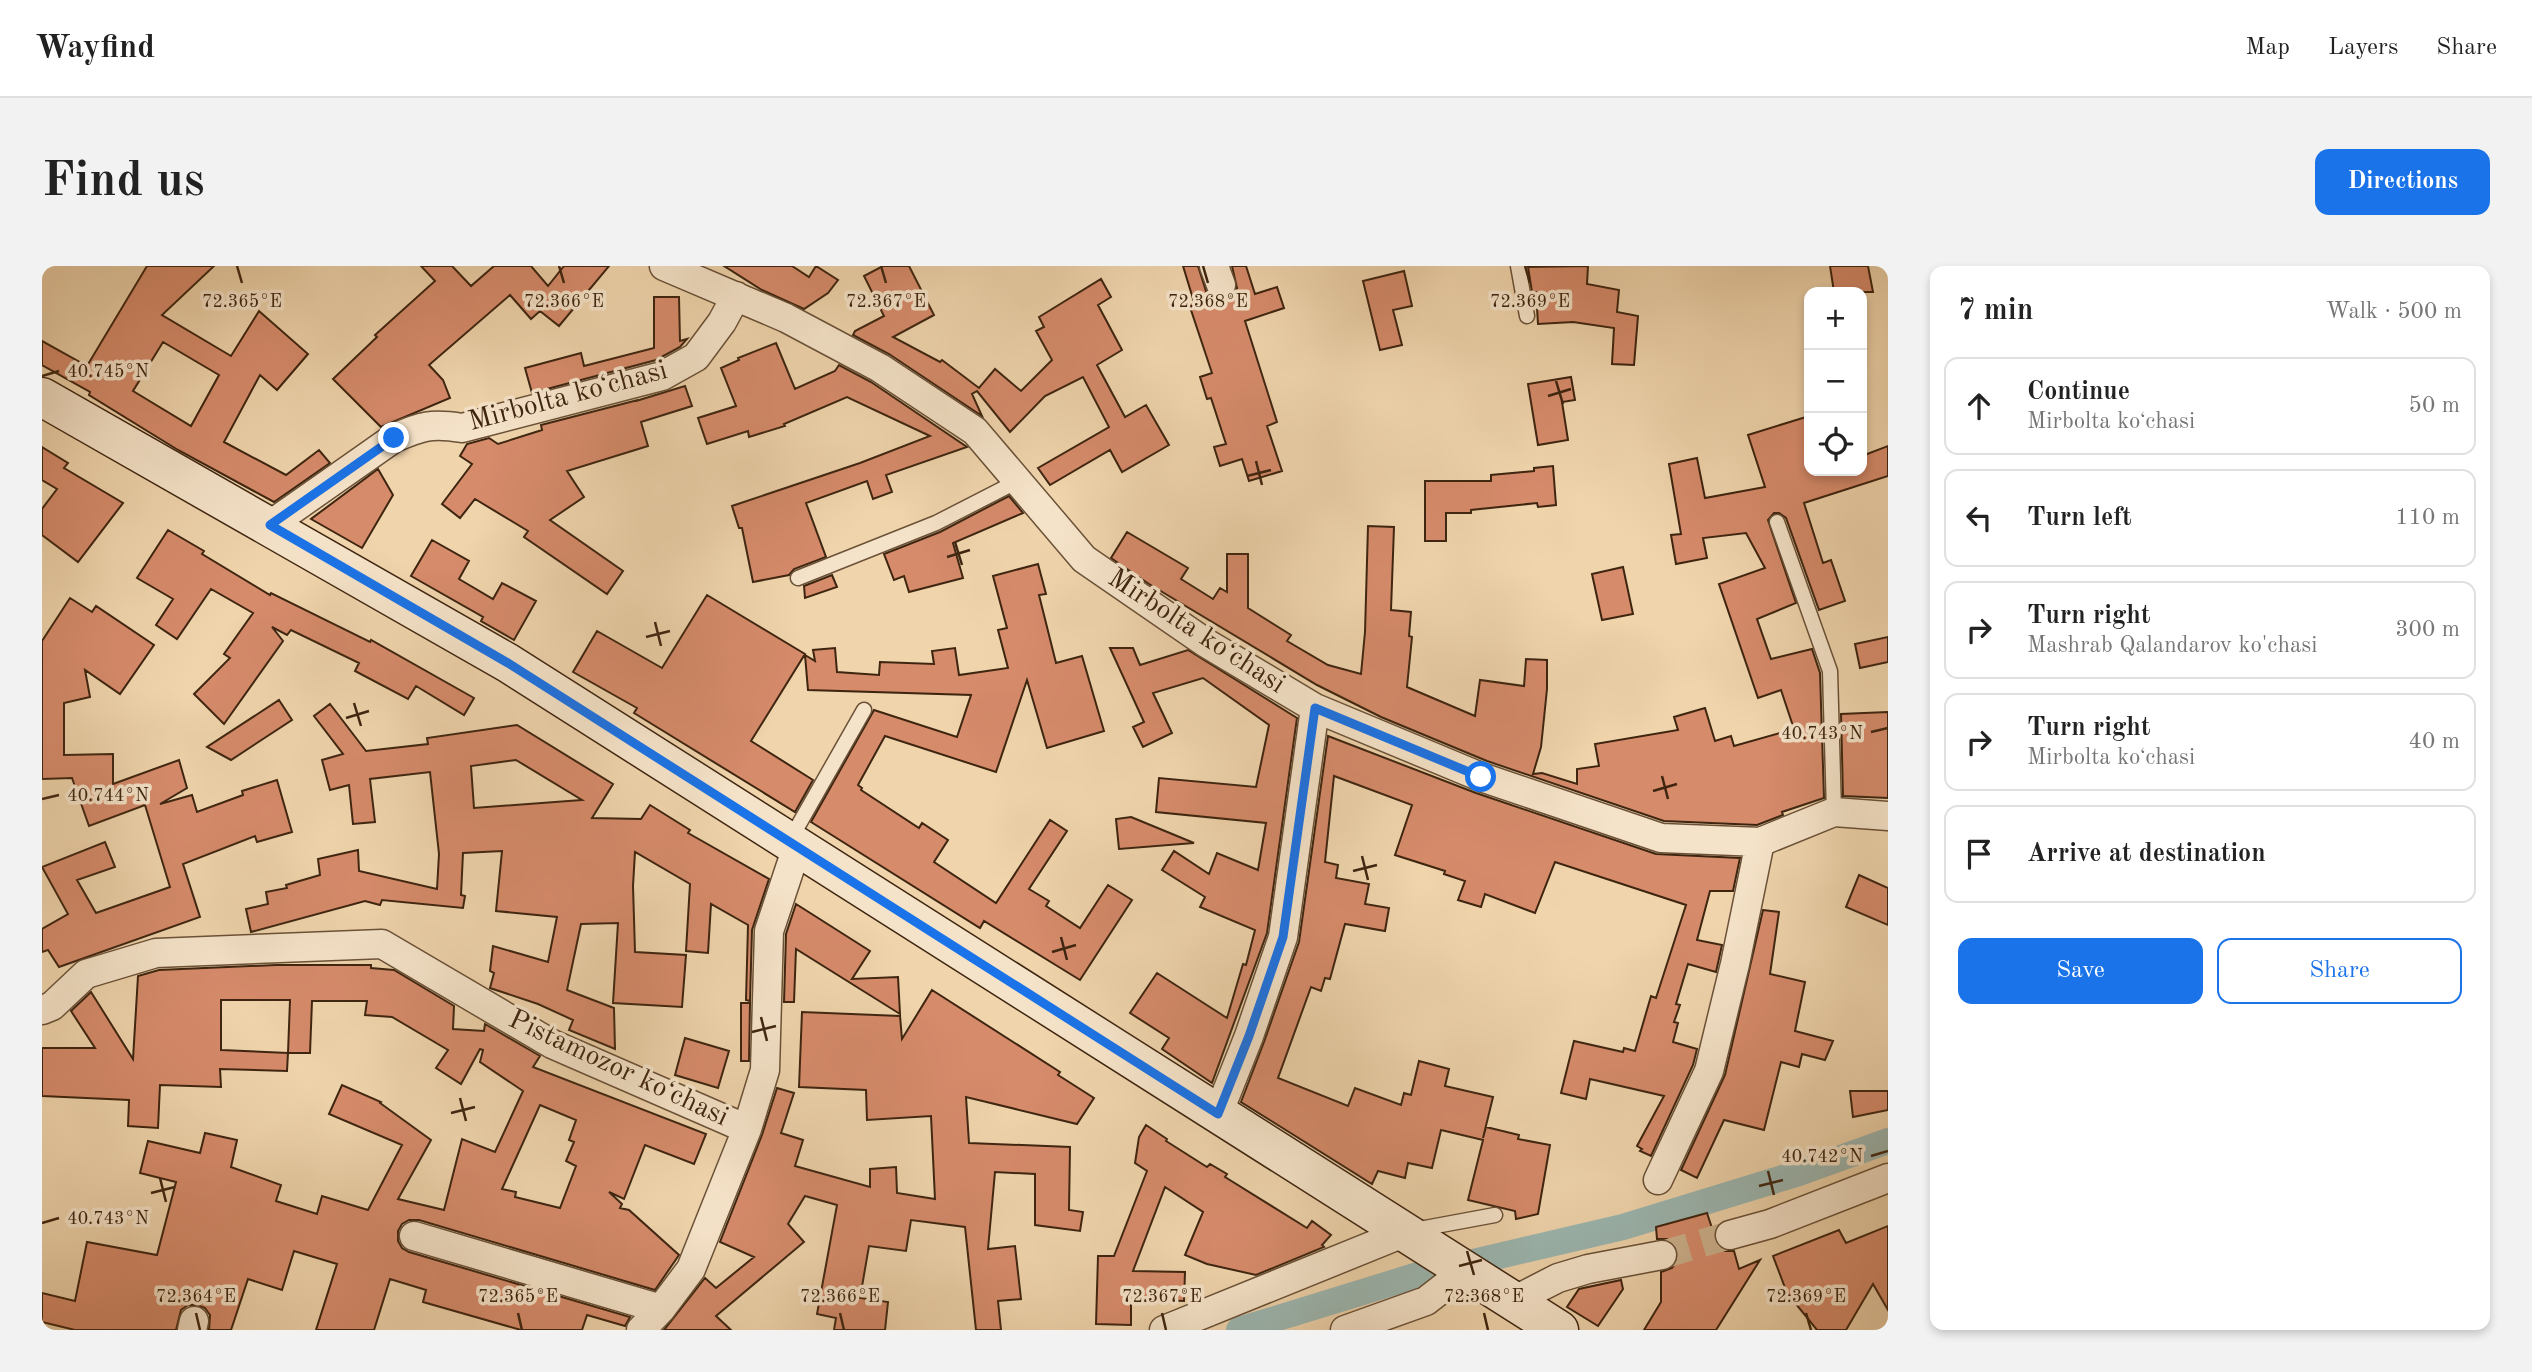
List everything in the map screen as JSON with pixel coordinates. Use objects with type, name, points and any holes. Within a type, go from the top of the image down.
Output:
[{"type":"main road","points":[[42,397],[508,663],[1559,1330]]},
{"type":"street","name":"Mirbolta koʻchasi","points":[[664,266],[703,273],[736,296],[786,318],[880,368],[975,431],[1084,559],[1206,642],[1315,708],[1481,777],[1661,838],[1760,842],[1834,812],[1888,816]]},
{"type":"street","name":"Mirbolta koʻchasi","points":[[270,525],[394,438],[416,429],[435,424],[462,428],[662,376],[696,358],[722,322],[736,296]]},
{"type":"street","points":[[1218,1114],[1249,1036],[1283,937],[1315,708]]},
{"type":"street","points":[[1658,1180],[1709,1071],[1735,964],[1760,842]]},
{"type":"street","points":[[747,1129],[765,1070],[769,931],[793,844]]},
{"type":"street","name":"Pistamozor koʻchasi","points":[[42,1010],[52,1006],[86,974],[156,953],[382,944],[552,1044],[747,1129],[691,1269],[661,1309],[641,1330]]},
{"type":"street","points":[[1730,1235],[1770,1224],[1888,1178]]},
{"type":"street","points":[[1164,1330],[1406,1233]]},
{"type":"street","points":[[414,1236],[661,1309]]},
{"type":"street","points":[[1507,1296],[1588,1269],[1662,1255]]},
{"type":"street","points":[[1345,1330],[1426,1301],[1466,1270]]},
{"type":"lane","points":[[1518,266],[1527,316]]},
{"type":"lane","points":[[798,578],[936,523],[1017,481]]},
{"type":"lane","points":[[1777,522],[1830,671],[1834,812]]},
{"type":"lane","points":[[793,844],[864,710]]},
{"type":"lane","points":[[1406,1233],[1495,1215]]},
{"type":"building","points":[[147,266],[214,266],[162,315],[231,356],[259,311],[308,354],[277,390],[260,375],[224,442],[286,475],[319,450],[330,463],[274,502],[178,450],[89,395],[90,392],[42,365],[42,341],[87,366]],"holes":[[[163,342],[219,375],[191,426],[133,391]]]},
{"type":"building","points":[[421,266],[452,266],[471,286],[494,266],[531,266],[548,286],[564,266],[609,266],[559,326],[540,311],[531,319],[510,295],[429,365],[443,380],[450,398],[381,427],[333,379],[377,337],[375,335],[435,281]]},
{"type":"building","points":[[724,266],[792,266],[809,277],[816,266],[838,280],[828,293],[804,309],[762,290]]},
{"type":"building","points":[[883,266],[909,266],[934,315],[893,337],[940,362],[942,360],[979,388],[995,369],[1021,391],[1052,360],[1036,331],[1044,327],[1039,317],[1101,279],[1111,297],[1098,305],[1122,350],[1097,365],[1125,417],[1146,405],[1169,445],[1122,472],[1110,450],[1050,485],[1038,468],[1109,427],[1083,377],[1045,396],[1010,432],[977,391],[972,394],[982,416],[889,354],[853,335],[855,331],[884,316],[864,276]]},
{"type":"building","points":[[1183,266],[1198,266],[1206,291],[1211,298],[1218,301],[1233,296],[1237,288],[1232,266],[1246,266],[1255,294],[1277,287],[1284,308],[1245,321],[1277,422],[1267,426],[1282,471],[1249,481],[1242,459],[1220,466],[1214,447],[1226,444],[1211,398],[1207,399],[1200,377],[1212,373],[1189,304],[1194,302]]},
{"type":"building","points":[[1588,266],[1587,284],[1619,290],[1617,312],[1638,316],[1634,365],[1612,364],[1614,328],[1573,322],[1538,324],[1536,292],[1532,292],[1528,267]]},
{"type":"building","points":[[1830,266],[1868,266],[1873,292],[1867,292],[1867,287],[1833,287]]},
{"type":"building","points":[[1404,271],[1412,306],[1393,310],[1402,345],[1380,350],[1363,281]]},
{"type":"building","points":[[654,297],[679,297],[680,341],[687,339],[680,347],[656,360],[532,393],[525,368],[581,353],[584,366],[654,348]]},
{"type":"building","points":[[776,343],[795,389],[835,371],[839,365],[871,382],[967,447],[886,475],[892,492],[873,499],[867,481],[806,503],[826,557],[794,569],[789,575],[753,582],[742,528],[739,528],[732,506],[860,463],[930,436],[847,397],[784,424],[785,426],[749,437],[748,431],[707,444],[698,418],[736,406],[721,368]]},
{"type":"building","points":[[1571,377],[1575,400],[1562,402],[1568,440],[1538,445],[1528,384]]},
{"type":"building","points":[[685,386],[692,406],[641,422],[648,446],[567,471],[584,497],[550,520],[623,571],[607,594],[524,537],[528,531],[475,499],[460,518],[442,504],[472,464],[460,456],[467,444],[489,438],[498,444],[542,430],[541,425]]},
{"type":"building","points":[[1804,418],[1804,476],[1867,476],[1867,454],[1888,446],[1888,476],[1804,503],[1823,563],[1831,560],[1845,601],[1819,610],[1786,518],[1774,513],[1768,520],[1796,603],[1757,619],[1771,659],[1812,649],[1820,673],[1824,798],[1782,812],[1783,815],[1757,825],[1664,821],[1487,761],[1381,717],[1317,685],[1149,584],[1111,558],[1127,532],[1188,568],[1181,579],[1213,599],[1220,588],[1227,592],[1227,554],[1248,554],[1248,608],[1291,635],[1287,641],[1328,665],[1361,674],[1368,526],[1394,527],[1391,610],[1411,612],[1409,636],[1412,637],[1407,687],[1475,716],[1480,680],[1524,686],[1526,659],[1547,660],[1541,747],[1533,774],[1542,773],[1577,784],[1577,769],[1599,766],[1595,744],[1678,730],[1674,717],[1705,708],[1715,741],[1731,736],[1734,746],[1794,729],[1781,690],[1758,698],[1719,584],[1765,568],[1746,533],[1703,538],[1707,558],[1676,564],[1671,535],[1681,534],[1669,464],[1697,458],[1705,498],[1765,487],[1748,435]]},
{"type":"building","points":[[42,447],[68,463],[64,468],[123,503],[78,562],[42,535],[42,509],[57,489],[42,480]]},
{"type":"building","points":[[1553,466],[1556,505],[1538,507],[1537,503],[1471,510],[1471,513],[1446,513],[1446,541],[1425,541],[1425,481],[1491,481],[1491,475],[1534,471],[1534,468]]},
{"type":"building","points":[[378,469],[393,495],[362,548],[311,519]]},
{"type":"building","points":[[1009,496],[1023,513],[953,543],[963,578],[909,592],[904,576],[894,580],[884,554],[940,532]]},
{"type":"building","points":[[168,530],[270,595],[271,593],[370,642],[371,640],[474,698],[464,715],[416,686],[408,699],[355,671],[359,663],[291,630],[287,635],[272,627],[283,641],[224,724],[194,694],[230,658],[224,654],[253,613],[211,589],[177,639],[156,625],[173,599],[137,578]]},
{"type":"building","points":[[432,540],[469,561],[459,579],[493,599],[502,583],[536,601],[514,640],[481,621],[483,617],[411,576]]},
{"type":"building","points":[[1038,564],[1046,594],[1039,595],[1056,663],[1082,656],[1104,731],[1047,748],[1027,680],[996,772],[885,736],[858,785],[861,790],[919,828],[922,823],[948,840],[934,862],[996,903],[1050,820],[1067,831],[1029,889],[1049,901],[1046,906],[1080,928],[1108,885],[1132,900],[1080,980],[984,921],[980,928],[811,822],[874,710],[957,737],[971,695],[808,690],[805,655],[815,661],[813,650],[835,648],[837,672],[879,675],[880,662],[934,664],[932,651],[955,648],[959,675],[1008,668],[998,630],[1007,628],[993,576]]},
{"type":"building","points":[[1623,567],[1633,614],[1602,620],[1592,574]]},
{"type":"building","points":[[832,575],[837,587],[805,598],[804,586]]},
{"type":"building","points":[[707,595],[805,654],[751,741],[813,780],[795,812],[634,713],[637,708],[573,672],[597,631],[662,668]]},
{"type":"building","points":[[70,598],[92,612],[96,606],[154,645],[120,694],[85,670],[90,697],[64,703],[64,755],[113,754],[113,784],[179,760],[187,788],[160,804],[192,795],[197,812],[243,795],[242,791],[277,780],[292,832],[257,842],[255,836],[183,864],[200,917],[59,967],[48,950],[42,952],[42,929],[68,914],[42,867],[105,842],[115,867],[77,880],[96,913],[170,887],[145,805],[89,826],[72,778],[42,779],[42,641]]},
{"type":"building","points":[[1888,637],[1888,662],[1860,668],[1855,644]]},
{"type":"building","points":[[1110,648],[1133,648],[1140,665],[1188,650],[1297,718],[1267,933],[1212,1083],[1162,1049],[1169,1038],[1130,1013],[1157,973],[1227,1018],[1255,930],[1200,907],[1205,897],[1162,870],[1174,851],[1209,874],[1217,853],[1258,870],[1266,823],[1156,812],[1159,778],[1256,787],[1269,725],[1203,678],[1153,693],[1172,733],[1143,747],[1133,727],[1144,722]]},
{"type":"building","points":[[279,700],[292,720],[231,760],[207,747]]},
{"type":"building","points":[[330,704],[366,751],[428,744],[427,738],[517,725],[613,784],[592,818],[641,819],[650,805],[690,830],[688,833],[769,879],[752,930],[750,1001],[746,1000],[748,925],[711,904],[708,953],[686,951],[690,884],[635,852],[635,952],[686,955],[682,1007],[613,1003],[618,923],[581,924],[567,990],[614,1008],[615,1049],[569,1030],[573,1020],[538,1004],[490,988],[494,973],[490,971],[493,946],[548,962],[557,917],[496,911],[502,851],[463,853],[463,908],[382,900],[380,905],[365,901],[251,932],[246,909],[268,904],[266,892],[287,888],[286,885],[320,875],[318,859],[358,850],[359,871],[437,889],[439,854],[430,772],[370,779],[375,822],[353,824],[349,785],[330,790],[322,760],[343,754],[314,716]],"holes":[[[516,760],[582,800],[474,808],[471,766]]]},
{"type":"building","points":[[1888,712],[1888,798],[1843,796],[1841,714]]},
{"type":"building","points":[[1328,736],[1476,793],[1656,854],[1740,858],[1733,891],[1710,891],[1697,940],[1722,945],[1716,972],[1688,964],[1676,1004],[1680,1005],[1674,1022],[1678,1023],[1673,1042],[1697,1049],[1693,1065],[1651,1156],[1640,1151],[1642,1149],[1637,1146],[1664,1096],[1590,1079],[1586,1099],[1561,1093],[1574,1041],[1623,1052],[1624,1048],[1635,1051],[1651,996],[1656,998],[1686,905],[1555,862],[1535,913],[1485,894],[1481,907],[1458,900],[1465,881],[1444,874],[1445,871],[1395,855],[1412,805],[1334,776],[1325,862],[1338,865],[1336,878],[1369,884],[1365,904],[1389,908],[1385,931],[1345,924],[1330,979],[1325,978],[1321,991],[1311,987],[1278,1078],[1348,1106],[1355,1088],[1401,1105],[1404,1093],[1411,1095],[1419,1061],[1449,1069],[1445,1086],[1493,1097],[1483,1138],[1486,1127],[1519,1135],[1518,1139],[1550,1145],[1538,1214],[1516,1219],[1515,1211],[1468,1200],[1483,1140],[1441,1130],[1432,1168],[1408,1163],[1405,1178],[1378,1171],[1372,1184],[1241,1102],[1299,942]]},
{"type":"building","points":[[1131,817],[1194,843],[1119,849],[1116,819]]},
{"type":"building","points":[[1859,875],[1888,888],[1888,925],[1846,907]]},
{"type":"building","points":[[796,904],[870,951],[852,979],[898,977],[900,1014],[796,949],[794,1002],[784,1002],[786,934]]},
{"type":"building","points":[[1763,910],[1779,912],[1770,974],[1805,982],[1795,1031],[1833,1041],[1825,1060],[1802,1054],[1799,1067],[1781,1062],[1764,1130],[1724,1120],[1697,1178],[1681,1170],[1725,1075]]},
{"type":"building","points":[[276,965],[371,965],[371,968],[394,970],[454,1006],[453,1029],[484,1031],[485,1024],[540,1056],[533,1067],[706,1134],[694,1164],[645,1145],[624,1199],[609,1192],[622,1204],[620,1208],[629,1210],[679,1255],[655,1290],[419,1220],[409,1220],[402,1224],[398,1231],[398,1241],[402,1248],[409,1252],[630,1317],[625,1326],[587,1315],[582,1330],[521,1330],[423,1302],[426,1290],[390,1279],[374,1330],[316,1330],[337,1264],[294,1251],[282,1290],[248,1279],[231,1330],[209,1330],[210,1315],[205,1308],[197,1305],[188,1305],[181,1310],[176,1330],[75,1330],[42,1322],[42,1293],[75,1301],[87,1242],[157,1255],[176,1182],[140,1173],[148,1141],[200,1153],[205,1133],[237,1140],[231,1167],[281,1185],[276,1201],[317,1214],[322,1196],[368,1210],[402,1145],[329,1114],[342,1085],[381,1102],[431,1140],[398,1199],[444,1210],[462,1139],[495,1152],[523,1091],[480,1062],[483,1050],[480,1049],[461,1084],[436,1068],[448,1050],[392,1017],[365,1015],[367,1001],[312,1001],[310,1053],[288,1053],[287,1071],[220,1069],[221,1087],[160,1085],[158,1128],[128,1126],[129,1100],[42,1096],[42,1048],[95,1048],[71,1011],[91,992],[133,1059],[138,976],[159,970]],"holes":[[[221,1000],[290,1000],[288,1053],[221,1050]],[[540,1105],[576,1120],[569,1140],[574,1142],[566,1161],[576,1166],[560,1208],[515,1197],[516,1192],[502,1189]]]},
{"type":"building","points":[[932,990],[1060,1072],[1058,1075],[1094,1098],[1077,1124],[966,1097],[969,1143],[1070,1147],[1069,1210],[1083,1212],[1080,1231],[1035,1225],[1035,1174],[995,1172],[988,1249],[1015,1246],[1021,1299],[998,1301],[1001,1330],[976,1330],[965,1227],[911,1220],[906,1251],[869,1246],[860,1298],[888,1302],[885,1330],[834,1330],[836,1318],[817,1314],[837,1205],[805,1196],[788,1224],[804,1242],[716,1316],[731,1330],[664,1330],[705,1278],[716,1288],[754,1257],[720,1242],[762,1135],[777,1088],[794,1093],[781,1133],[803,1140],[795,1166],[870,1187],[870,1169],[896,1167],[897,1193],[935,1199],[931,1116],[867,1120],[866,1090],[799,1087],[802,1012],[900,1016],[902,1039]]},
{"type":"building","points":[[741,1003],[750,1003],[749,1061],[741,1061]]},
{"type":"building","points":[[685,1038],[729,1051],[718,1088],[675,1075]]},
{"type":"building","points":[[1850,1091],[1888,1091],[1888,1110],[1853,1117]]},
{"type":"building","points":[[1146,1125],[1167,1139],[1166,1141],[1207,1167],[1210,1164],[1227,1174],[1225,1177],[1307,1228],[1312,1221],[1331,1235],[1322,1245],[1324,1247],[1256,1275],[1207,1264],[1185,1255],[1203,1212],[1165,1187],[1133,1271],[1185,1272],[1184,1301],[1131,1299],[1131,1325],[1096,1324],[1098,1256],[1114,1256],[1147,1171],[1135,1163],[1139,1137]]},
{"type":"building","points":[[1707,1213],[1712,1228],[1716,1227],[1714,1240],[1725,1251],[1734,1251],[1739,1269],[1760,1260],[1716,1330],[1644,1330],[1661,1302],[1661,1272],[1672,1268],[1678,1260],[1675,1245],[1667,1239],[1657,1239],[1656,1227]]},
{"type":"building","points":[[1888,1226],[1888,1310],[1873,1284],[1846,1330],[1817,1330],[1787,1293],[1773,1256],[1839,1230],[1846,1243]]},
{"type":"building","points":[[1621,1280],[1623,1289],[1598,1326],[1567,1307],[1579,1289]]},
{"type":"waterway","points":[[1239,1330],[1418,1275],[1623,1227],[1799,1173],[1888,1141]]},
{"type":"tunnel","points":[[1662,1255],[1730,1235]]},
{"type":"route","points":[[394,438],[270,525],[508,663],[1218,1114],[1249,1036],[1283,937],[1315,708],[1481,777]]}]
